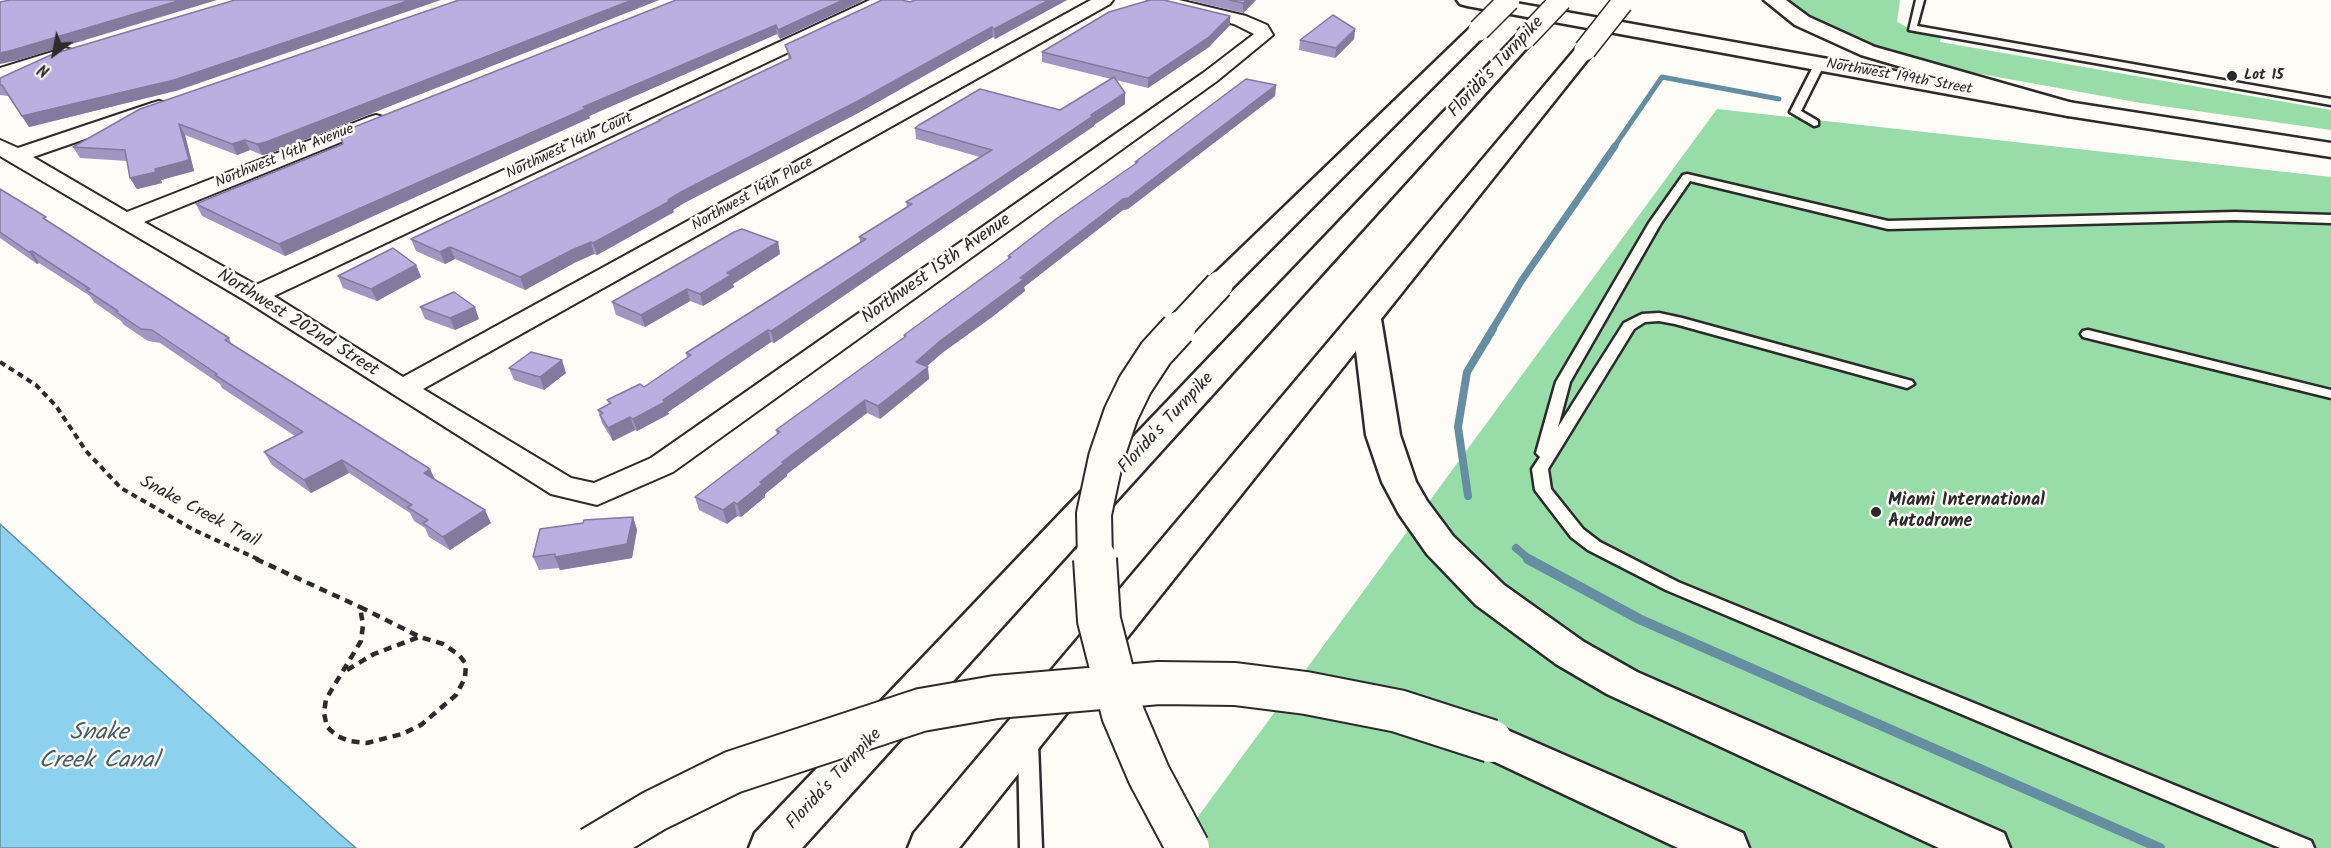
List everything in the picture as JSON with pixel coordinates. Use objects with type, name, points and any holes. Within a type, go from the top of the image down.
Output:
[{"type":"main road","name":"Northwest 199th Street","points":[[1467,0],[2068,110],[2331,150]]},
{"type":"main road","points":[[1188,848],[1149,775],[1123,714],[1099,620],[1095,578],[1094,514],[1106,458],[1121,414],[1135,385],[1156,353],[1219,285],[1509,0]]},
{"type":"main road","name":"Florida's Turnpike","points":[[772,848],[1561,0]]},
{"type":"main road","points":[[1774,0],[1802,21],[1868,51],[2068,110]]},
{"type":"main road","points":[[931,848],[1624,2]]},
{"type":"main road","points":[[1366,317],[1383,435],[1399,482],[1412,506],[1440,546],[1490,595],[1570,653],[1622,683],[1987,848]]},
{"type":"main road","points":[[592,848],[654,811],[733,772],[921,710],[996,697],[1159,683],[1234,684],[1306,693],[1398,711],[1491,741],[1726,848]]},
{"type":"street","name":"Northwest 14th Court","points":[[255,295],[884,0]]},
{"type":"street","name":"Northwest 14th Place","points":[[402,389],[1104,0]]},
{"type":"street","name":"Northwest 15th Avenue","points":[[597,494],[662,465],[1210,77],[1264,35],[1261,29],[1240,20],[1157,0]]},
{"type":"street","points":[[0,74],[77,51]]},
{"type":"street","points":[[8,151],[182,99]]},
{"type":"street","name":"Northwest 14th Avenue","points":[[125,221],[396,113]]},
{"type":"street","name":"Northwest 202nd Street","points":[[8,151],[255,295],[562,487],[597,494]]},
{"type":"lane","points":[[1920,0],[1912,28],[2331,102]]},
{"type":"lane","points":[[1814,123],[1795,112],[1820,63]]},
{"type":"lane","points":[[2303,848],[1672,586],[1594,546],[1577,533],[1557,511],[1543,490],[1540,469],[1563,382],[1655,223],[1687,177],[1888,225],[2235,216],[2331,219]]},
{"type":"lane","points":[[1540,469],[1629,326],[1642,318],[1659,317],[1677,321],[1907,384]]},
{"type":"lane","points":[[2088,334],[2331,394]]},
{"type":"lane","points":[[1028,731],[1030,848]]},
{"type":"path","name":"Snake Creek Trail","points":[[0,362],[36,385],[56,406],[86,451],[122,488],[195,530],[360,607],[420,637],[443,644],[459,655],[466,664],[465,678],[456,695],[422,724],[402,734],[367,743],[349,741],[337,736],[327,726],[324,712],[326,699],[361,640],[363,625],[360,607]]},
{"type":"path","name":"Snake Creek Trail","points":[[344,672],[374,654],[420,637]]},
{"type":"green space","points":[[1787,0],[1900,0],[1897,22],[1913,30],[1941,38],[1940,42],[2331,110],[2331,130],[2141,103],[1948,68],[1876,46],[1870,47],[1821,25]]},
{"type":"green space","name":"Miami International Autodrome","points":[[1717,109],[2331,177],[2331,848],[1175,848]]},
{"type":"water","name":"Snake Creek Canal","points":[[0,524],[333,828],[356,848],[0,848]]},
{"type":"building","points":[[10,0],[181,0],[0,53],[0,2]]},
{"type":"building","points":[[235,0],[410,0],[174,80],[22,116],[0,85],[0,78],[53,54]]},
{"type":"building","points":[[459,0],[632,0],[266,142],[257,144],[245,140],[232,144],[179,124],[189,160],[155,169],[156,172],[130,178],[125,150],[73,147],[140,109]]},
{"type":"building","points":[[676,0],[843,0],[778,30],[776,25],[583,107],[587,108],[279,244],[196,204],[343,144],[339,133]]},
{"type":"building","points":[[882,0],[910,2],[915,0],[1049,0],[994,29],[992,27],[858,101],[681,192],[668,200],[670,201],[593,243],[572,250],[520,277],[450,247],[440,252],[411,239],[791,58],[785,45]]},
{"type":"building","points":[[1150,0],[1164,0],[1230,16],[1209,37],[1148,78],[1042,52],[1109,12]]},
{"type":"building","points":[[1229,0],[1247,0],[1243,3]]},
{"type":"building","points":[[1333,15],[1355,29],[1336,48],[1300,40]]},
{"type":"building","points":[[1114,77],[1125,93],[1091,115],[1093,116],[771,331],[768,330],[728,356],[663,400],[665,402],[633,419],[630,417],[608,428],[600,415],[603,413],[598,410],[611,403],[607,400],[640,384],[644,387],[691,355],[686,353],[866,239],[859,237],[912,204],[906,202],[992,150],[915,128],[919,125],[980,89],[1060,110]]},
{"type":"building","points":[[1246,79],[1276,85],[1128,198],[1123,199],[1020,278],[1024,279],[940,341],[916,362],[928,367],[878,406],[865,400],[782,462],[784,463],[760,482],[762,484],[737,504],[734,502],[723,510],[695,497],[780,432],[776,430],[906,336],[904,335],[1011,257],[1008,256],[1056,219],[1138,162],[1135,162]]},
{"type":"building","points":[[0,189],[229,338],[225,340],[430,469],[424,473],[485,510],[443,537],[423,523],[428,520],[407,507],[412,505],[342,460],[304,480],[264,452],[303,432],[215,375],[217,374],[152,330],[141,329],[86,290],[90,289],[0,232]]},
{"type":"building","points":[[742,229],[778,242],[727,273],[731,275],[700,294],[687,289],[641,315],[612,302],[734,232]]},
{"type":"building","points":[[393,248],[416,265],[371,289],[338,276]]},
{"type":"building","points":[[454,292],[475,307],[450,318],[420,307]]},
{"type":"building","points":[[531,352],[562,360],[540,377],[509,368]]},
{"type":"building","points":[[633,517],[627,544],[555,557],[555,554],[533,557],[540,529],[583,523],[584,520]]},
{"type":"waterway","points":[[1614,147],[1662,77],[1779,99]]},
{"type":"waterway","points":[[1492,330],[1522,280],[1615,146]]},
{"type":"waterway","points":[[1468,496],[1458,427],[1467,372],[1493,329]]},
{"type":"waterway","points":[[1516,548],[1530,560]]},
{"type":"waterway","points":[[1528,559],[1639,619],[2160,848]]},
{"type":"place","name":"Lot 15","points":[[2232,76]]},
{"type":"place","name":"Miami International Autodrome","points":[[1876,512]]}]
